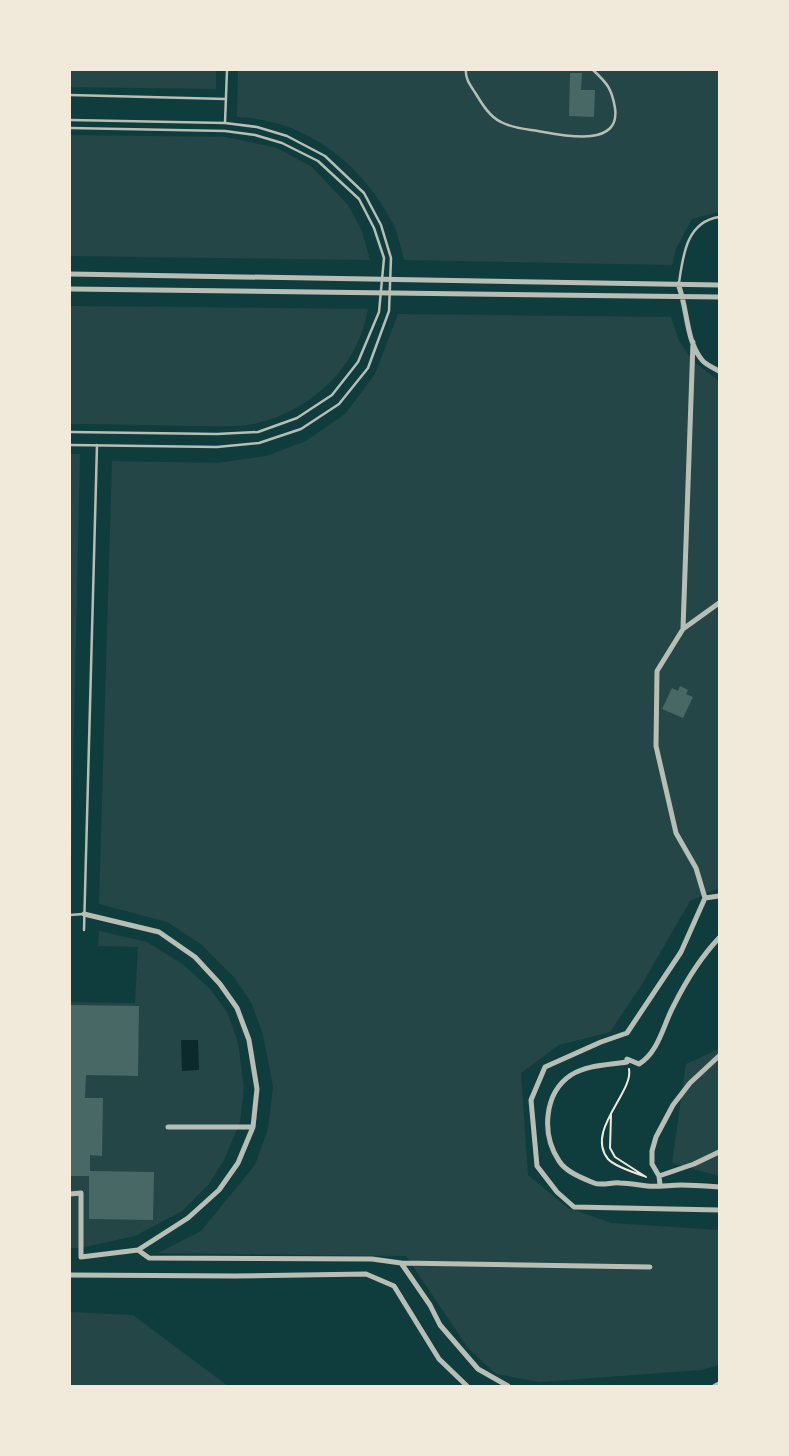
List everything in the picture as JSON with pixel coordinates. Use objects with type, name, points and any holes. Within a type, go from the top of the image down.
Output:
[{"type":"street","points":[[70,274],[719,285]]},
{"type":"street","points":[[678,284],[684,297],[688,325],[693,342],[703,361],[719,371]]},
{"type":"street","points":[[70,289],[719,297]]},
{"type":"street","points":[[683,629],[693,342]]},
{"type":"street","points":[[719,603],[683,629],[657,671],[656,746],[676,833],[696,868],[706,898],[681,952],[627,1034],[601,1042],[545,1067],[530,1100],[537,1166],[557,1192],[574,1206],[719,1210]]},
{"type":"street","points":[[706,898],[719,896]]},
{"type":"street","points":[[70,1194],[81,1193],[81,1257],[138,1250],[188,1218],[219,1190],[238,1163],[253,1127],[257,1089],[249,1040],[237,1008],[220,984],[195,956],[159,932],[84,914]]},
{"type":"street","points":[[719,938],[688,980],[650,1054],[639,1064],[627,1059],[627,1062],[580,1070],[570,1076],[554,1095],[547,1118],[549,1133],[559,1162],[572,1173],[596,1184],[620,1182],[649,1186],[719,1187]]},
{"type":"street","points":[[660,1185],[659,1176],[652,1164],[652,1151],[664,1122],[673,1105],[690,1083],[719,1056]]},
{"type":"street","points":[[168,1127],[253,1127]]},
{"type":"street","points":[[659,1176],[694,1164],[719,1152]]},
{"type":"street","points":[[138,1250],[150,1258],[372,1259],[401,1263],[650,1267]]},
{"type":"street","points":[[401,1263],[430,1305],[440,1325],[478,1369],[508,1386]]},
{"type":"street","points":[[70,1275],[235,1276],[366,1274],[394,1286],[439,1359],[467,1386]]},
{"type":"street","points":[[715,1386],[719,1384]]},
{"type":"lane","points":[[225,123],[227,70]]},
{"type":"lane","points":[[466,70],[465,77],[484,106],[500,122],[567,136],[595,136],[610,129],[616,117],[608,84],[593,70]]},
{"type":"lane","points":[[70,95],[226,99]]},
{"type":"lane","points":[[70,120],[225,123],[257,127],[287,136],[325,156],[364,193],[381,225],[391,258],[389,310],[368,368],[339,404],[301,429],[259,443],[217,447],[70,445]]},
{"type":"lane","points":[[70,128],[225,131],[255,135],[282,143],[318,161],[359,199],[374,228],[384,258],[379,312],[358,362],[332,395],[297,418],[258,432],[217,434],[70,432]]},
{"type":"lane","points":[[678,284],[685,248],[692,234],[702,223],[719,217]]},
{"type":"lane","points":[[84,930],[97,445]]},
{"type":"lane","points":[[70,914],[84,914]]},
{"type":"path","points":[[611,1113],[610,1148],[615,1157],[633,1167],[650,1180],[613,1163],[608,1159],[603,1143],[606,1124],[611,1113],[628,1083],[630,1075],[627,1059]]},
{"type":"shaded area","points":[[70,70],[216,70],[216,89],[70,87]]},
{"type":"shaded area","points":[[238,70],[719,70],[719,212],[692,219],[676,249],[672,265],[404,260],[391,220],[378,199],[346,162],[307,135],[285,126],[262,120],[237,117]]},
{"type":"shaded area","points":[[70,135],[226,137],[277,148],[312,167],[348,205],[362,231],[370,260],[70,256]]},
{"type":"shaded area","points":[[70,306],[368,309],[363,330],[343,367],[314,396],[297,407],[258,423],[242,426],[215,426],[70,424]]},
{"type":"shaded area","points":[[398,314],[671,317],[679,341],[693,361],[719,381],[719,888],[690,901],[641,986],[610,1032],[559,1045],[521,1073],[528,1175],[568,1208],[612,1223],[719,1230],[719,1365],[702,1370],[539,1382],[496,1374],[468,1348],[406,1256],[158,1253],[201,1231],[255,1165],[268,1129],[273,1086],[263,1035],[252,1004],[234,977],[202,945],[167,922],[99,904],[112,461],[217,463],[266,456],[306,441],[345,414],[375,374]]},
{"type":"shaded area","points":[[70,454],[80,454],[70,906]]},
{"type":"shaded area","points":[[99,931],[147,942],[184,965],[210,989],[227,1012],[238,1042],[244,1089],[240,1122],[224,1160],[208,1185],[182,1211],[135,1236],[80,1248],[70,1248],[70,1002],[135,1003],[138,947],[98,946]]},
{"type":"shaded area","points":[[181,1040],[198,1040],[199,1070],[182,1071]]},
{"type":"shaded area","points":[[719,1049],[719,1176],[672,1163],[686,1064]]},
{"type":"shaded area","points":[[70,1312],[133,1315],[228,1386],[70,1386]]},
{"type":"building","points":[[570,73],[582,73],[581,90],[595,90],[594,117],[569,116]]},
{"type":"building","points":[[680,686],[688,690],[686,694],[693,697],[683,718],[662,709],[672,688],[678,691]]},
{"type":"building","points":[[70,1005],[139,1006],[138,1076],[86,1075],[85,1098],[103,1098],[102,1156],[90,1155],[90,1171],[154,1172],[153,1220],[89,1219],[89,1176],[70,1176]]}]
